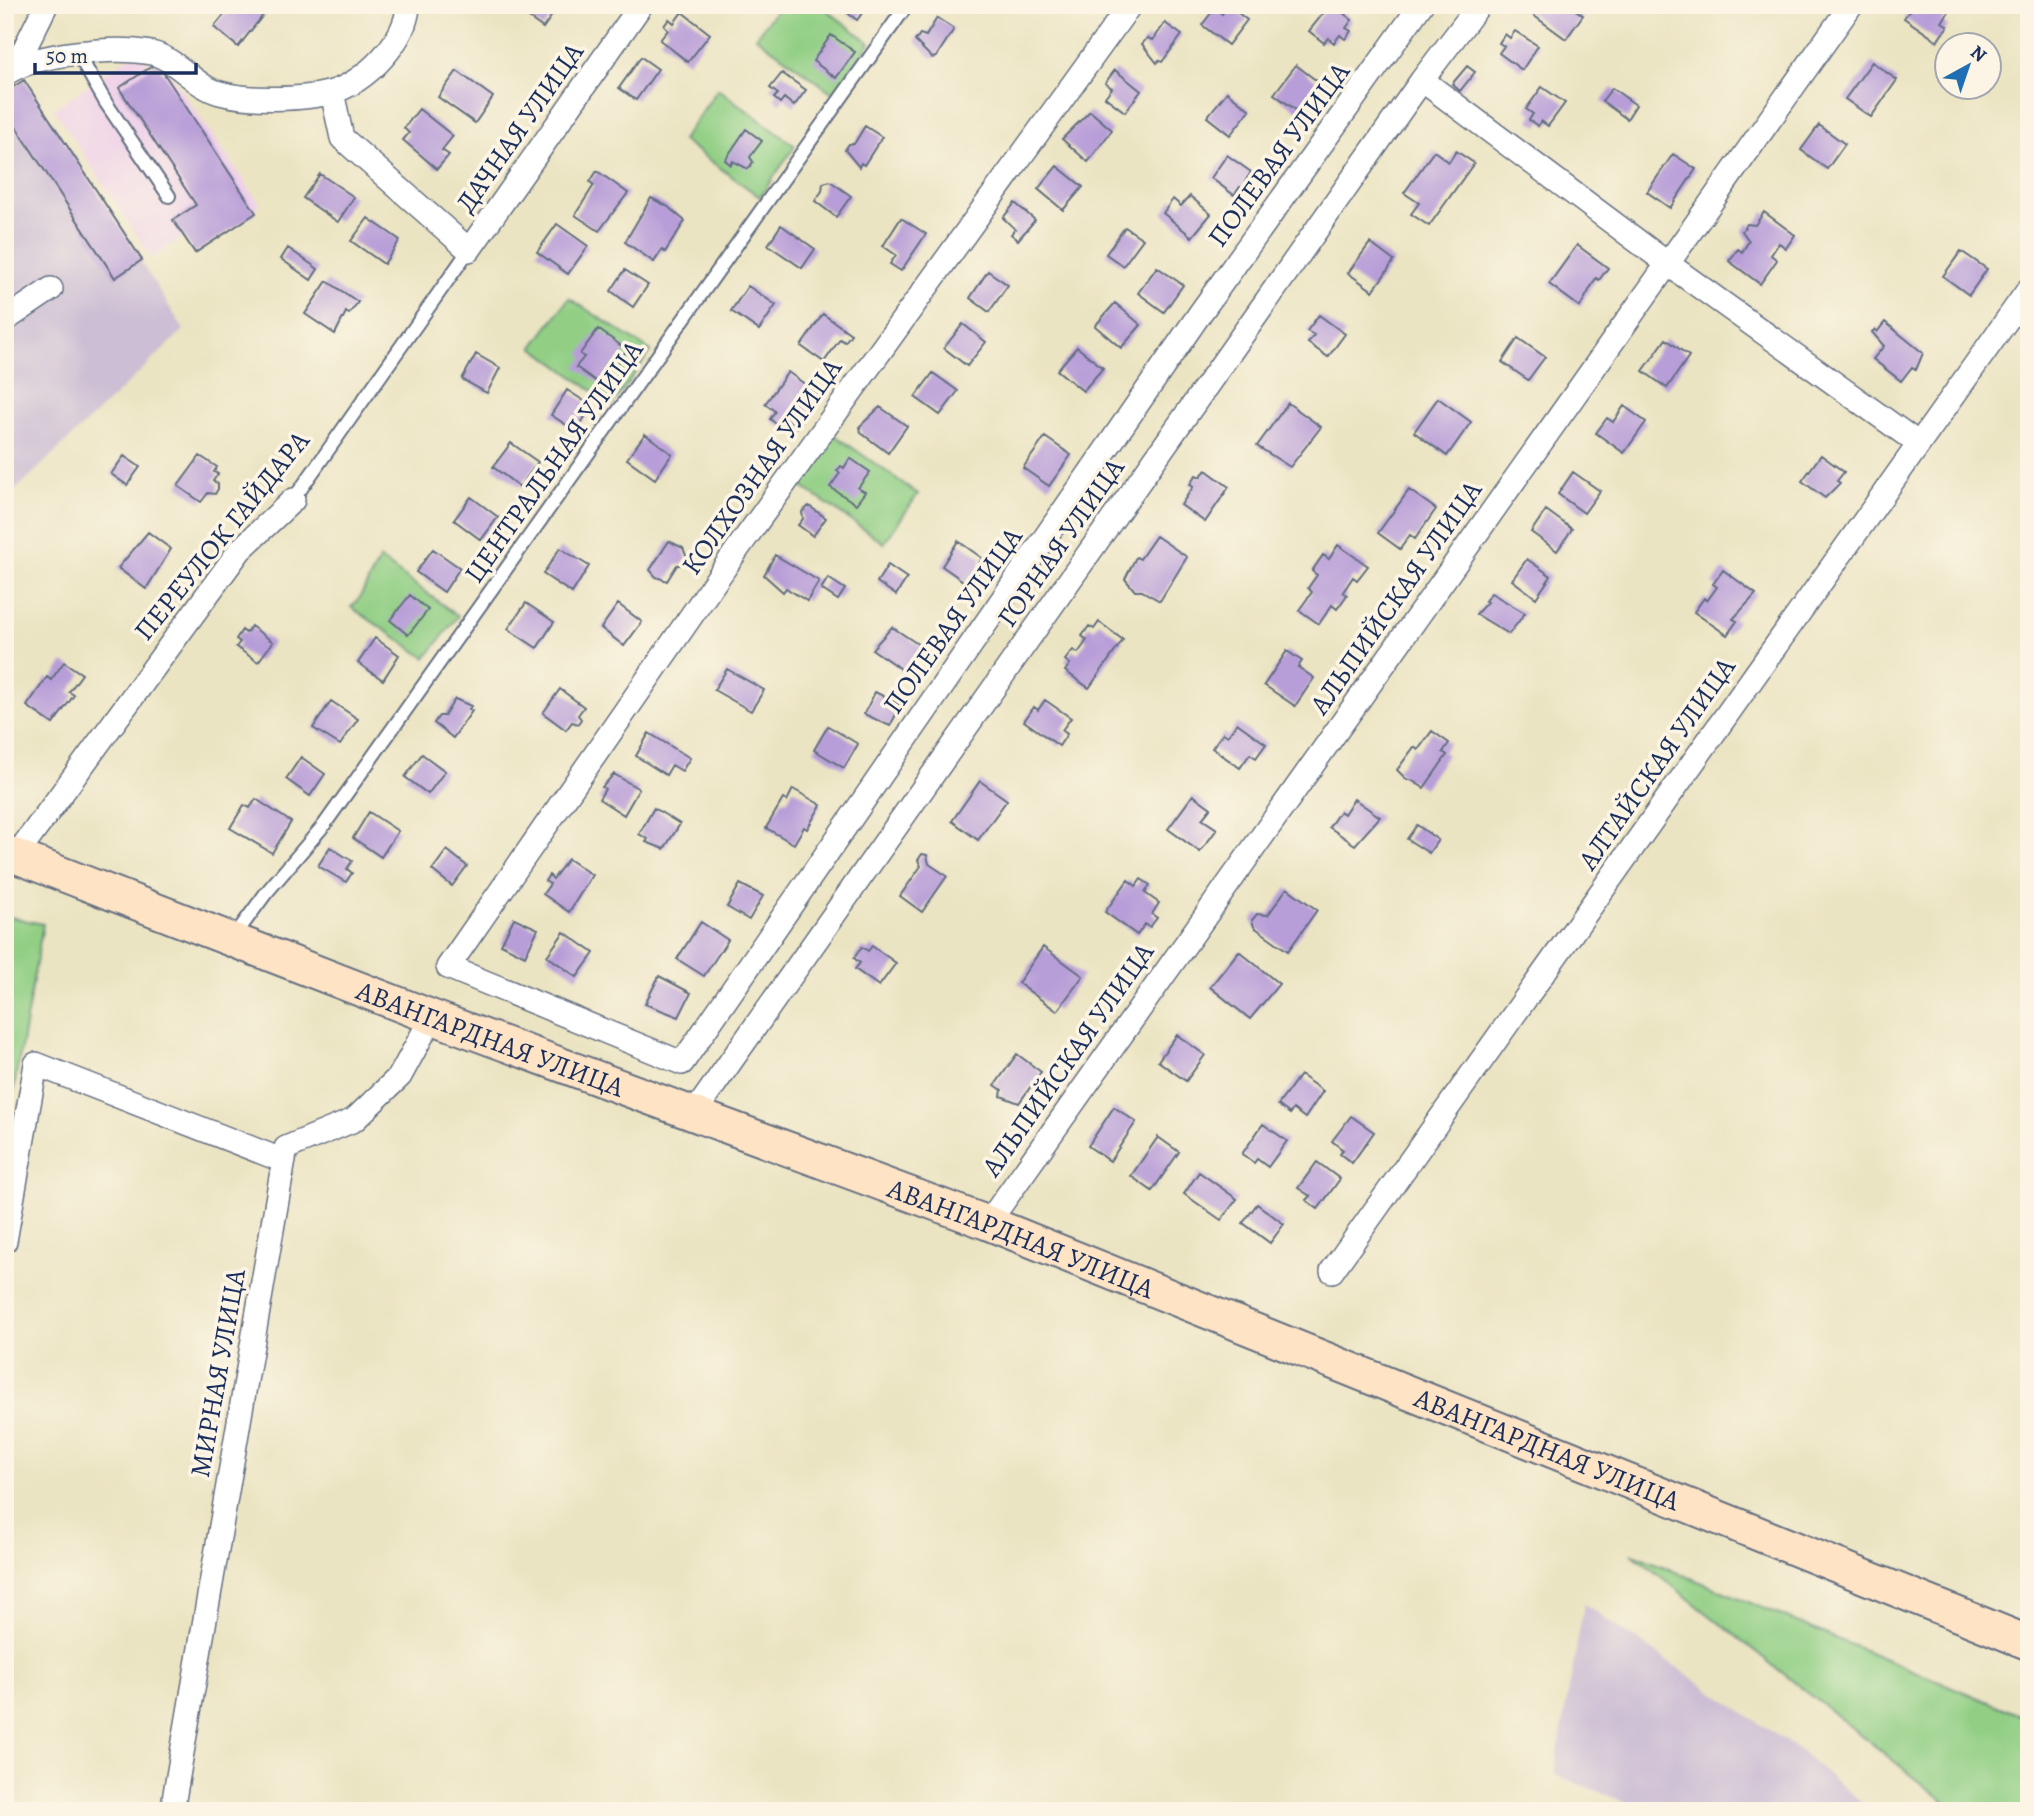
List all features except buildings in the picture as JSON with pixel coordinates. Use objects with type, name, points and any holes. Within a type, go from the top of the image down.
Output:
[{"type":"main road","name":"АВАНГАРДНАЯ УЛИЦА","points":[[10,854],[432,1017],[988,1223],[2029,1643]]},
{"type":"street","points":[[11,70],[46,5]]},
{"type":"street","points":[[11,70],[78,54],[119,50],[153,53],[218,93],[268,98],[332,92],[376,67],[408,21],[408,5]]},
{"type":"street","name":"ДАЧНАЯ УЛИЦА","points":[[469,250],[641,5]]},
{"type":"street","name":"КОЛХОЗНАЯ УЛИЦА","points":[[448,967],[739,547],[1130,5]]},
{"type":"street","name":"ПОЛЕВАЯ УЛИЦА","points":[[448,967],[682,1063],[1202,312],[1421,5]]},
{"type":"street","name":"ГОРНАЯ УЛИЦА","points":[[694,1115],[1422,80],[1479,5]]},
{"type":"street","name":"АЛЬПИЙСКАЯ УЛИЦА","points":[[988,1223],[1850,5]]},
{"type":"street","points":[[1422,80],[1668,264],[1919,444]]},
{"type":"street","points":[[332,92],[342,138],[469,250]]},
{"type":"street","points":[[5,320],[51,289]]},
{"type":"street","name":"АЛТАЙСКАЯ УЛИЦА","points":[[1332,1271],[2029,289]]},
{"type":"street","name":"ПЕРЕУЛОК ГАЙДАРА","points":[[10,854],[240,550],[293,500]]},
{"type":"street","points":[[5,1241],[36,1064],[284,1161],[286,1148],[354,1120],[400,1076],[432,1017]]},
{"type":"street","name":"МИРНАЯ УЛИЦА","points":[[172,1811],[284,1161]]},
{"type":"lane","name":"ЦЕНТРАЛЬНАЯ УЛИЦА","points":[[232,939],[266,893],[324,825],[907,5]]},
{"type":"lane","points":[[78,54],[106,103],[169,196]]},
{"type":"lane","name":"ПЕРЕУЛОК ГАЙДАРА","points":[[293,500],[469,250]]},
{"type":"shaded area","points":[[138,51],[157,78],[168,71],[260,204],[216,235],[189,232],[152,258],[54,109]]},
{"type":"shaded area","points":[[25,79],[184,330],[5,500],[5,93]]},
{"type":"shaded area","points":[[1584,1604],[1804,1754],[1871,1811],[1647,1811],[1554,1774]]},
{"type":"green space","points":[[780,5],[820,5],[870,43],[833,93],[756,37]]},
{"type":"green space","points":[[718,89],[795,146],[760,197],[682,140]]},
{"type":"green space","points":[[569,298],[651,351],[612,405],[533,347]]},
{"type":"green space","points":[[833,434],[918,494],[884,543],[798,484]]},
{"type":"green space","points":[[380,559],[458,616],[426,658],[351,607],[359,599]]},
{"type":"green space","points":[[5,916],[43,924],[5,1139]]},
{"type":"green space","points":[[1631,1553],[2029,1719],[2029,1811],[1957,1811]]}]
